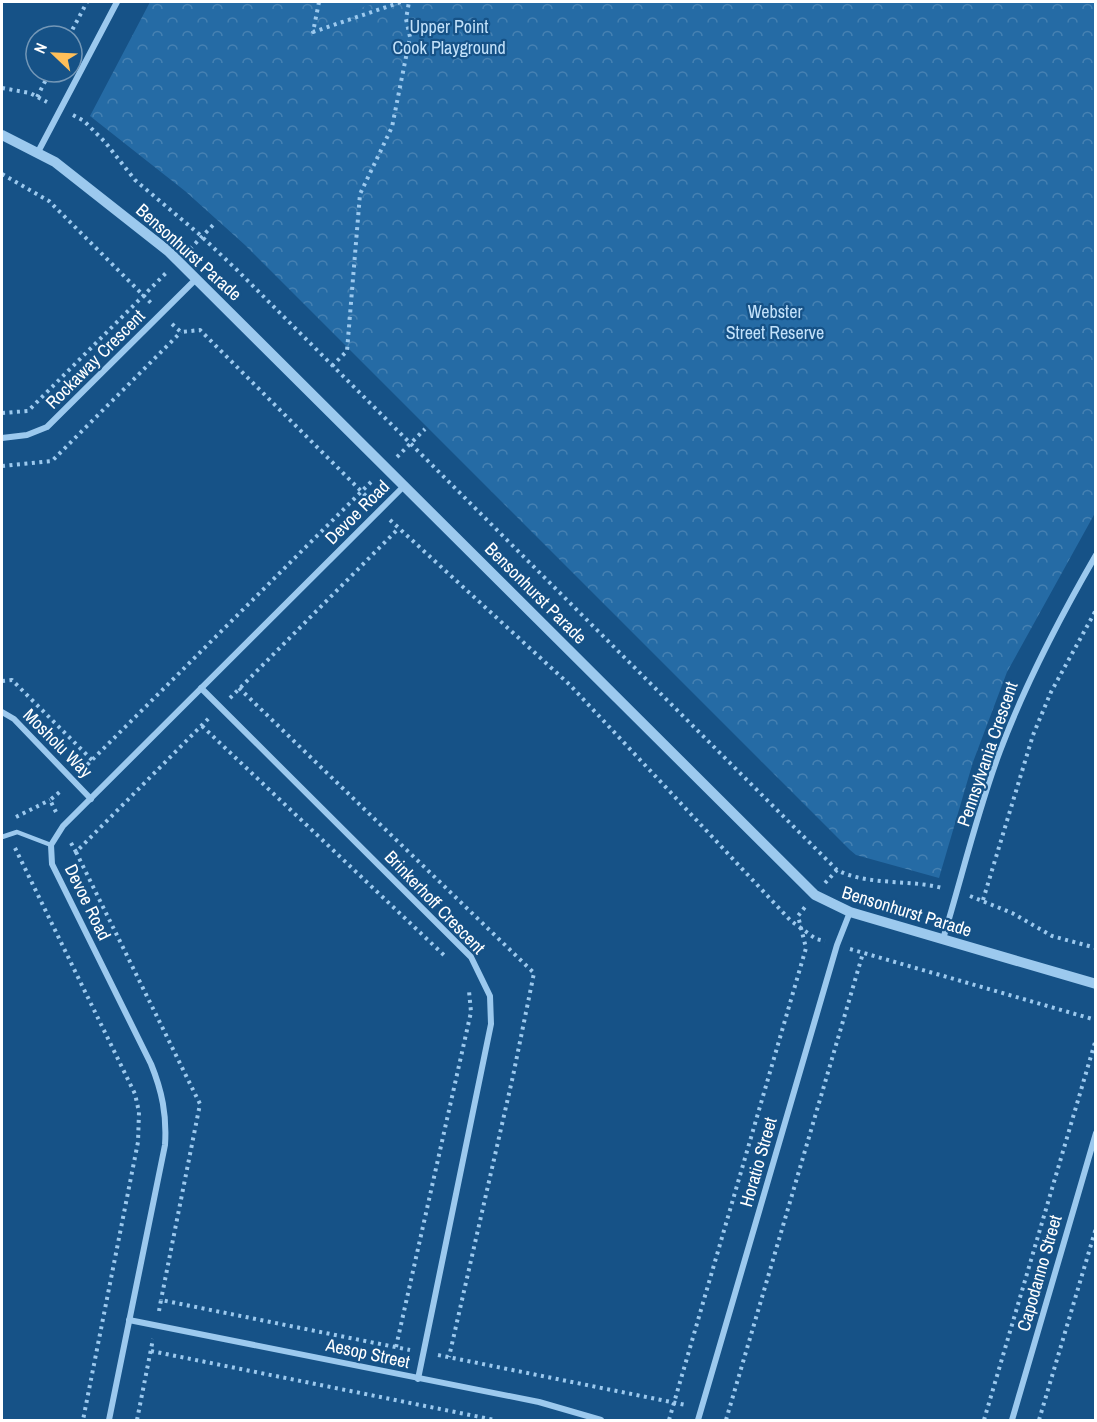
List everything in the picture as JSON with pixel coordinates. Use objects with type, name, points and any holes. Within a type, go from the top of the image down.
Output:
[{"type":"street","points":[[38,152],[117,2]]},
{"type":"street","name":"Bensonhurst Parade","points":[[2,135],[38,152],[76,178],[197,278],[795,878],[815,895],[850,912],[1095,984]]},
{"type":"street","name":"Rockaway Crescent","points":[[2,438],[27,435],[47,427],[197,278]]},
{"type":"street","name":"Devoe Road","points":[[109,1420],[165,1144],[164,1103],[151,1064],[52,864],[51,845],[63,826],[405,485]]},
{"type":"street","name":"Pennsylvania Crescent","points":[[943,939],[1007,732],[1052,631],[1095,555]]},
{"type":"street","name":"Brinkerhoff Crescent","points":[[201,688],[471,957],[490,996],[491,1024],[418,1378]]},
{"type":"street","name":"Mosholu Way","points":[[2,712],[14,719],[91,799]]},
{"type":"street","name":"Horatio Street","points":[[699,1420],[837,945],[850,912]]},
{"type":"street","name":"Capodanno Street","points":[[1012,1420],[1095,1133]]},
{"type":"street","name":"Aesop Street","points":[[129,1320],[539,1402],[601,1420]]},
{"type":"lane","points":[[2,837],[17,832],[51,845]]},
{"type":"path","points":[[75,24],[87,2]]},
{"type":"path","points":[[319,2],[313,32],[401,2]]},
{"type":"path","points":[[332,366],[347,351],[360,194],[392,127],[410,37],[406,19],[409,2]]},
{"type":"path","points":[[37,97],[44,84]]},
{"type":"path","points":[[2,88],[30,93]]},
{"type":"path","points":[[84,121],[105,142],[135,180],[203,237],[837,870],[859,878],[920,882]]},
{"type":"path","points":[[2,174],[48,201],[181,332]]},
{"type":"path","points":[[2,413],[28,411],[216,222]]},
{"type":"path","points":[[2,466],[52,461],[181,332],[200,330],[380,510],[570,685],[790,921],[816,939],[1095,1020]]},
{"type":"path","points":[[1095,610],[1051,692],[1033,735],[983,900],[1012,913],[1052,936],[1095,948]]},
{"type":"path","points":[[2,681],[12,680],[92,760]]},
{"type":"path","points":[[239,688],[534,973],[449,1357]]},
{"type":"path","points":[[202,726],[451,962]]},
{"type":"path","points":[[50,800],[3,823],[125,1071],[139,1112],[138,1142],[83,1420]]},
{"type":"path","points":[[669,1420],[806,948],[798,916],[837,870]]},
{"type":"path","points":[[726,1420],[863,952]]},
{"type":"path","points":[[396,1347],[471,1012],[469,990]]},
{"type":"path","points":[[984,1420],[1095,1039]]},
{"type":"path","points":[[1039,1420],[1095,1228]]},
{"type":"path","points":[[151,1351],[495,1420]]},
{"type":"green space","name":"Webster Street Reserve","points":[[150,2],[1095,2],[1095,513],[1007,672],[973,762],[939,878],[856,855],[850,850],[245,245],[185,191],[90,116]]},
{"type":"green space","points":[[323,2],[380,2],[346,12],[320,12]]},
{"type":"park label","name":"Upper Point Cook Playground","points":[[449,36]]}]
